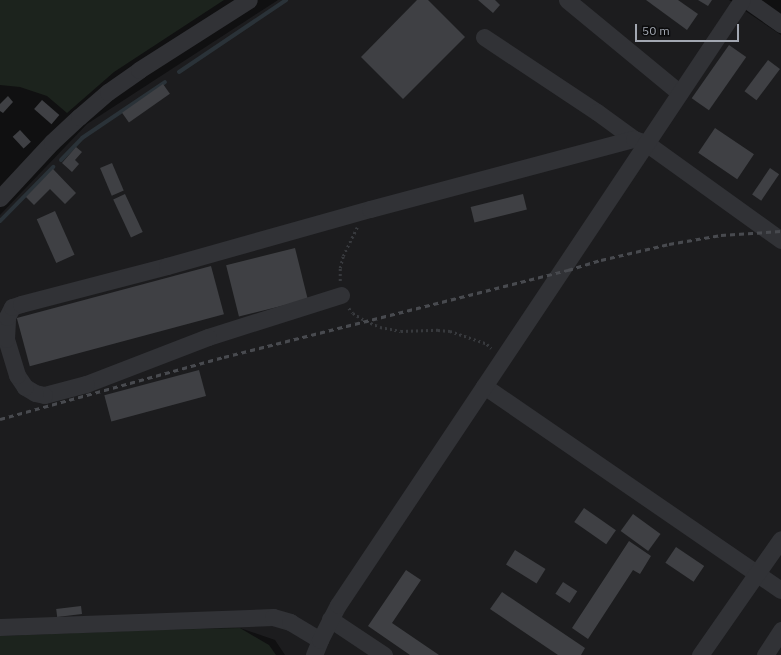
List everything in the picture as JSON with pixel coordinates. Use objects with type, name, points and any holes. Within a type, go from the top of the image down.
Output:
[{"type":"street","points":[[0,198],[52,142],[108,92],[249,0]]},
{"type":"street","points":[[566,0],[680,93]]},
{"type":"street","points":[[0,627],[273,617],[290,622],[317,647],[330,618],[503,358],[640,141],[680,93],[742,0]]},
{"type":"street","points":[[747,0],[781,24]]},
{"type":"street","points":[[484,37],[640,141],[781,240]]},
{"type":"street","points":[[341,295],[208,337],[86,384],[44,395],[35,393],[25,387],[17,375],[6,339],[7,317],[12,307],[370,209],[640,141]]},
{"type":"street","points":[[484,386],[781,590]]},
{"type":"street","points":[[700,655],[781,539]]},
{"type":"street","points":[[330,618],[384,655]]},
{"type":"street","points":[[765,655],[781,630]]},
{"type":"path","points":[[370,209],[359,224],[343,256],[340,268],[341,295],[353,313],[380,327],[401,331],[450,331],[487,344],[503,358]]},
{"type":"shaded area","points":[[0,0],[224,0],[114,72],[67,113],[47,96],[20,87],[0,85]]},
{"type":"shaded area","points":[[278,0],[729,0],[781,35],[781,655],[285,655],[275,640],[240,628],[0,636],[0,215],[87,124]]},
{"type":"shaded area","points":[[240,628],[269,645],[276,655],[0,655],[0,636]]},
{"type":"building","points":[[417,0],[428,0],[465,37],[403,99],[361,57]]},
{"type":"building","points":[[478,0],[495,0],[500,5],[493,13]]},
{"type":"building","points":[[646,0],[678,0],[698,14],[687,30]]},
{"type":"building","points":[[698,0],[712,0],[708,6]]},
{"type":"building","points":[[729,45],[746,57],[709,110],[692,98]]},
{"type":"building","points":[[768,60],[780,69],[757,100],[745,91]]},
{"type":"building","points":[[163,84],[170,94],[129,123],[122,113]]},
{"type":"building","points":[[8,96],[13,102],[3,113],[0,111],[0,104]]},
{"type":"building","points":[[42,100],[59,115],[51,124],[34,109]]},
{"type":"building","points":[[715,128],[754,154],[737,179],[698,153]]},
{"type":"building","points":[[20,130],[31,142],[24,149],[13,137]]},
{"type":"building","points":[[76,147],[82,152],[75,160],[79,164],[72,172],[62,163]]},
{"type":"building","points":[[112,163],[124,191],[112,196],[100,168]]},
{"type":"building","points":[[770,168],[779,174],[761,201],[752,195]]},
{"type":"building","points":[[53,169],[76,193],[65,204],[50,189],[34,205],[26,197]]},
{"type":"building","points":[[125,194],[143,232],[131,238],[113,199]]},
{"type":"building","points":[[523,194],[527,210],[474,223],[471,207]]},
{"type":"building","points":[[55,211],[75,255],[56,263],[37,219]]},
{"type":"building","points":[[295,248],[308,299],[239,317],[226,265]]},
{"type":"building","points":[[211,266],[224,314],[30,366],[17,318]]},
{"type":"building","points":[[199,370],[206,396],[111,421],[104,395]]},
{"type":"building","points":[[584,508],[616,530],[606,544],[574,522]]},
{"type":"building","points":[[633,514],[661,534],[648,551],[621,531]]},
{"type":"building","points":[[629,541],[651,556],[640,574],[633,570],[588,639],[572,628]]},
{"type":"building","points":[[676,547],[704,566],[694,582],[665,563]]},
{"type":"building","points":[[515,550],[546,569],[537,583],[506,564]]},
{"type":"building","points":[[406,570],[421,580],[392,623],[439,655],[410,655],[368,626]]},
{"type":"building","points":[[563,582],[577,591],[570,603],[555,594]]},
{"type":"building","points":[[502,592],[585,648],[581,655],[558,655],[490,609]]},
{"type":"building","points":[[81,606],[82,614],[57,617],[56,609]]},
{"type":"waterway","points":[[179,72],[286,0]]},
{"type":"waterway","points":[[61,160],[82,138],[165,82]]},
{"type":"waterway","points":[[0,221],[53,167]]},
{"type":"railway","points":[[0,419],[224,357],[568,270],[601,260],[669,244],[721,235],[781,231]]}]
